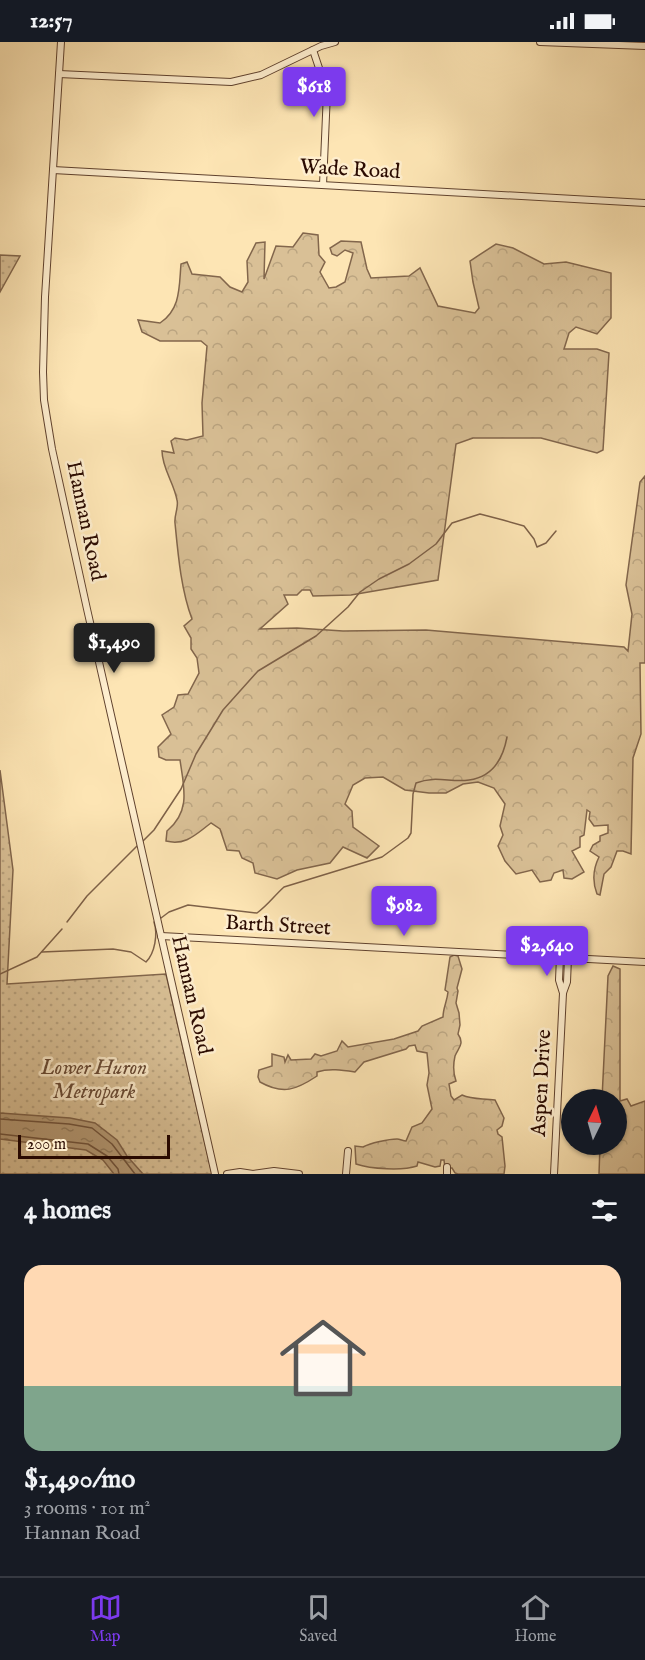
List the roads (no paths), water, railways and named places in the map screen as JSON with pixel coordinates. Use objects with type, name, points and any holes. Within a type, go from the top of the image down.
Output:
[{"type":"street","name":"Hannan Road","points":[[61,42],[43,330],[43,390],[46,416],[84,597],[215,1174]]},
{"type":"street","points":[[59,74],[231,82],[261,75],[335,42]]},
{"type":"street","points":[[540,42],[645,46]]},
{"type":"street","points":[[313,50],[327,92],[323,185]]},
{"type":"street","name":"Wade Road","points":[[53,170],[645,203]]},
{"type":"street","name":"Barth Street","points":[[161,936],[645,962]]},
{"type":"street","name":"Aspen Drive","points":[[560,957],[559,981],[563,993]]},
{"type":"street","name":"Aspen Drive","points":[[554,1174],[563,993],[567,982],[568,958]]},
{"type":"street","points":[[346,1174],[348,1151]]},
{"type":"street","points":[[227,1174],[274,1171],[299,1174]]},
{"type":"water","points":[[0,1113],[70,1118],[95,1123],[117,1140],[143,1174],[114,1174],[103,1160],[86,1150],[0,1139]]},
{"type":"waterway","points":[[143,841],[154,830],[181,789],[196,754],[223,710],[258,671],[316,636],[348,607],[360,592],[379,579],[409,564],[436,544],[452,523],[480,514],[524,526],[537,547],[546,543],[556,531]]},
{"type":"waterway","points":[[161,918],[169,912],[188,905],[257,913],[284,887],[382,857],[408,838],[411,833],[413,794],[416,783],[437,779],[469,780],[484,775],[495,766],[503,753],[507,737]]},
{"type":"waterway","points":[[67,922],[87,896],[137,846]]},
{"type":"waterway","points":[[42,952],[113,949],[131,952],[146,962],[152,954],[155,943],[154,922]]},
{"type":"waterway","points":[[0,974],[37,957],[62,929]]},
{"type":"park label","name":"Lower Huron Metropark","points":[[94,1080]]}]
